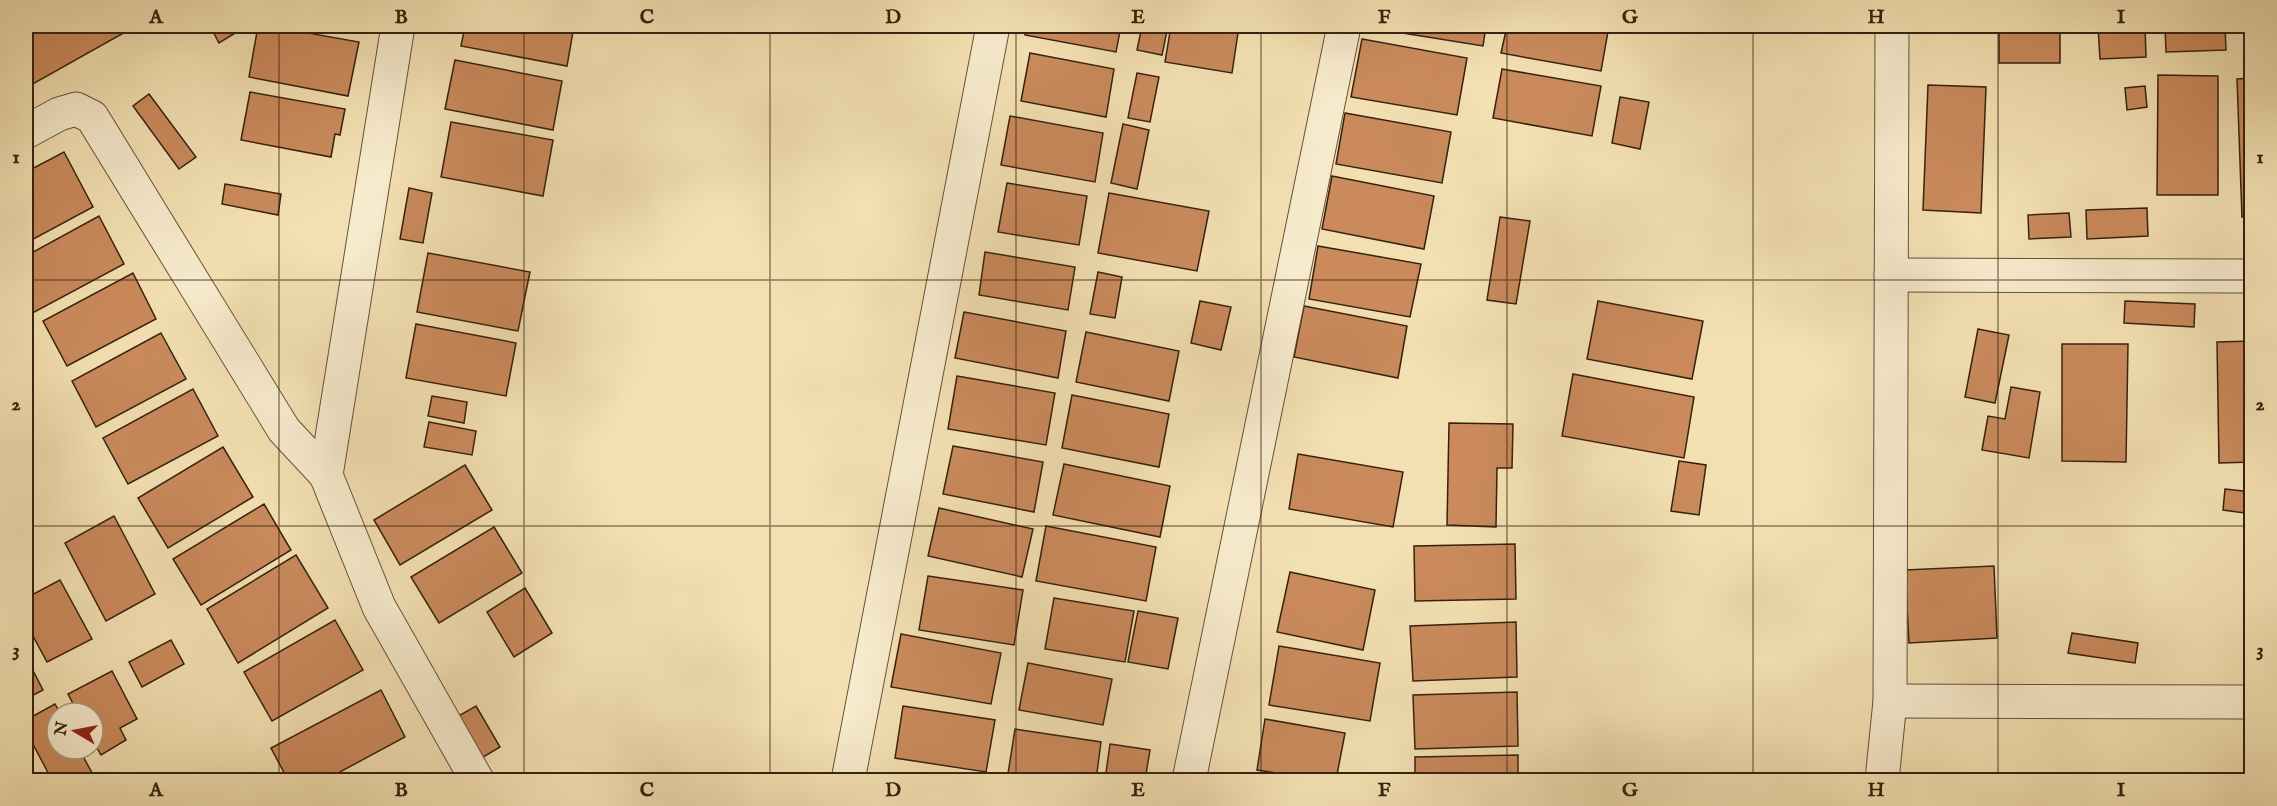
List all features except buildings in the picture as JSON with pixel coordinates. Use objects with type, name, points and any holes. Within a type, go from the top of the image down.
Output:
[{"type":"street","points":[[326,475],[399,26]]},
{"type":"street","points":[[848,780],[993,26]]},
{"type":"street","points":[[1189,780],[1344,26]]},
{"type":"street","points":[[1882,780],[1890,701],[1892,26]]},
{"type":"street","points":[[26,132],[58,114],[76,110],[92,117],[284,430],[326,475],[379,607],[477,780]]},
{"type":"street","points":[[1891,275],[2252,276]]},
{"type":"street","points":[[1890,701],[2252,702]]}]
